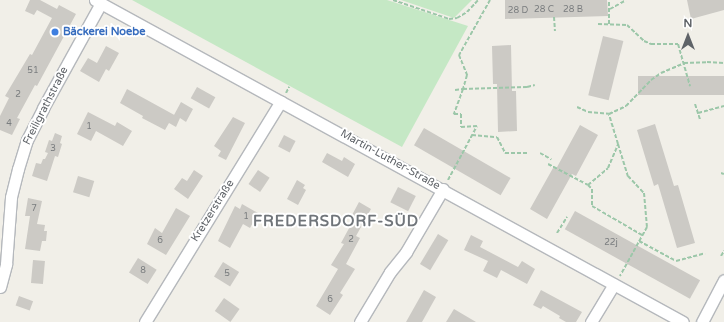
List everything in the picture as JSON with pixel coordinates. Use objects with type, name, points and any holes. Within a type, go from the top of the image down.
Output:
[{"type":"street","name":"Martin-Luther-Straße","points":[[98,1],[683,322]]},
{"type":"street","name":"Freiligrathstraße","points":[[0,287],[6,264],[11,197],[27,140],[98,1]]},
{"type":"street","name":"Kretzerstraße","points":[[145,322],[281,101]]},
{"type":"street","points":[[360,322],[390,272],[406,252],[443,189]]},
{"type":"street","points":[[702,322],[724,280]]},
{"type":"street","points":[[591,322],[615,284]]},
{"type":"path","points":[[393,0],[449,19],[457,18],[467,12],[478,0]]},
{"type":"path","points":[[443,189],[477,126],[461,127],[461,114],[454,114],[467,75],[459,55],[490,0]]},
{"type":"path","points":[[609,0],[609,24]]},
{"type":"path","points":[[610,9],[626,0]]},
{"type":"path","points":[[554,17],[555,31]]},
{"type":"path","points":[[598,24],[627,25],[644,41],[651,44],[678,44],[690,86]]},
{"type":"path","points":[[577,107],[588,112],[609,114],[626,106],[651,80],[661,73],[684,63],[724,63]]},
{"type":"path","points":[[455,90],[527,87],[535,84]]},
{"type":"path","points":[[695,104],[700,119]]},
{"type":"path","points":[[698,113],[724,106]]},
{"type":"path","points":[[609,114],[628,176],[644,192],[647,227],[615,284]]},
{"type":"path","points":[[472,135],[497,137],[505,153],[528,153]]},
{"type":"path","points":[[588,185],[608,168],[618,144]]},
{"type":"path","points":[[540,153],[551,159]]},
{"type":"path","points":[[548,164],[588,185],[592,189],[592,206],[642,235]]},
{"type":"path","points":[[557,233],[567,217]]},
{"type":"path","points":[[639,241],[676,261],[705,253]]},
{"type":"path","points":[[721,256],[724,251]]},
{"type":"green space","points":[[132,0],[387,0],[468,26],[402,147]]},
{"type":"green space","points":[[401,0],[472,0],[454,18]]},
{"type":"building","points":[[30,0],[40,0],[57,9],[59,5],[76,14],[37,86],[35,85],[17,118],[20,119],[12,135],[0,130],[0,116],[9,98],[5,96],[30,54],[32,55],[52,18],[37,10],[34,15],[25,11]]},
{"type":"building","points":[[505,0],[607,0],[608,16],[505,19]]},
{"type":"building","points":[[687,0],[724,0],[724,10],[691,19]]},
{"type":"building","points":[[603,36],[623,41],[609,100],[588,95]]},
{"type":"building","points":[[511,45],[512,91],[516,91],[517,131],[498,132],[497,84],[493,84],[492,46]]},
{"type":"building","points":[[106,46],[119,53],[109,71],[106,69],[99,82],[80,71],[88,58],[97,63]]},
{"type":"building","points":[[638,76],[724,76],[724,95],[638,95]]},
{"type":"building","points":[[197,87],[215,97],[209,109],[191,98]]},
{"type":"building","points":[[127,89],[174,115],[181,102],[193,109],[186,122],[180,118],[176,127],[169,123],[165,130],[142,118],[143,116],[120,103]]},
{"type":"building","points":[[88,112],[115,126],[117,122],[132,131],[123,146],[96,131],[91,141],[77,134]]},
{"type":"building","points":[[233,117],[245,123],[226,160],[218,156],[221,151],[214,146]]},
{"type":"building","points":[[655,124],[674,186],[678,185],[695,243],[677,248],[658,184],[654,186],[637,130]]},
{"type":"building","points":[[580,125],[598,135],[576,176],[572,174],[547,219],[530,209],[553,168],[556,169]]},
{"type":"building","points":[[424,128],[511,178],[501,195],[414,145]]},
{"type":"building","points":[[55,133],[62,136],[60,143],[62,144],[58,157],[55,156],[47,181],[32,176],[36,163],[41,164],[43,159],[45,159],[48,153],[45,152],[49,140],[52,141]]},
{"type":"building","points":[[284,135],[296,141],[290,152],[278,147]]},
{"type":"building","points":[[327,153],[342,161],[344,157],[355,164],[348,177],[322,162]]},
{"type":"building","points":[[194,170],[203,176],[188,199],[174,189],[182,178],[187,181]]},
{"type":"building","points":[[258,170],[270,178],[260,192],[248,184]]},
{"type":"building","points":[[78,176],[94,181],[89,197],[73,192]]},
{"type":"building","points":[[297,180],[305,185],[303,188],[306,190],[298,205],[287,199]]},
{"type":"building","points":[[398,187],[416,196],[408,211],[390,202]]},
{"type":"building","points":[[28,198],[42,201],[37,224],[45,225],[44,231],[47,231],[46,241],[42,241],[40,251],[25,249],[30,216],[25,216]]},
{"type":"building","points":[[359,202],[371,209],[356,236],[360,238],[346,264],[355,269],[340,293],[343,295],[330,315],[316,306],[338,269],[331,265],[344,244],[341,243],[354,219],[351,217]]},
{"type":"building","points":[[242,204],[258,213],[250,228],[243,224],[230,248],[218,241],[235,206],[240,209]]},
{"type":"building","points":[[176,208],[190,216],[166,255],[147,244],[155,228],[162,233]]},
{"type":"building","points":[[575,211],[700,280],[690,299],[565,229]]},
{"type":"building","points":[[438,234],[448,240],[430,270],[420,264]]},
{"type":"building","points":[[471,235],[483,241],[480,247],[518,267],[522,261],[535,269],[527,284],[501,270],[497,278],[483,271],[488,261],[464,250]]},
{"type":"building","points":[[138,258],[157,270],[148,284],[129,272]]},
{"type":"building","points":[[33,260],[45,261],[43,284],[31,283]]},
{"type":"building","points":[[223,262],[239,272],[230,286],[214,276]]},
{"type":"building","points":[[424,290],[436,297],[422,322],[406,322]]},
{"type":"building","points":[[541,290],[582,312],[576,322],[566,322],[559,318],[560,316],[543,306],[541,309],[533,305]]},
{"type":"building","points":[[19,296],[33,301],[30,311],[16,305]]},
{"type":"building","points":[[224,298],[240,309],[230,322],[215,311]]},
{"type":"building","points":[[454,309],[476,322],[446,322]]},
{"type":"place","name":"Bäckerei Noebe","points":[[55,32]]},
{"type":"district","name":"FREDERSDORF-SÜD","points":[[336,222]]}]
